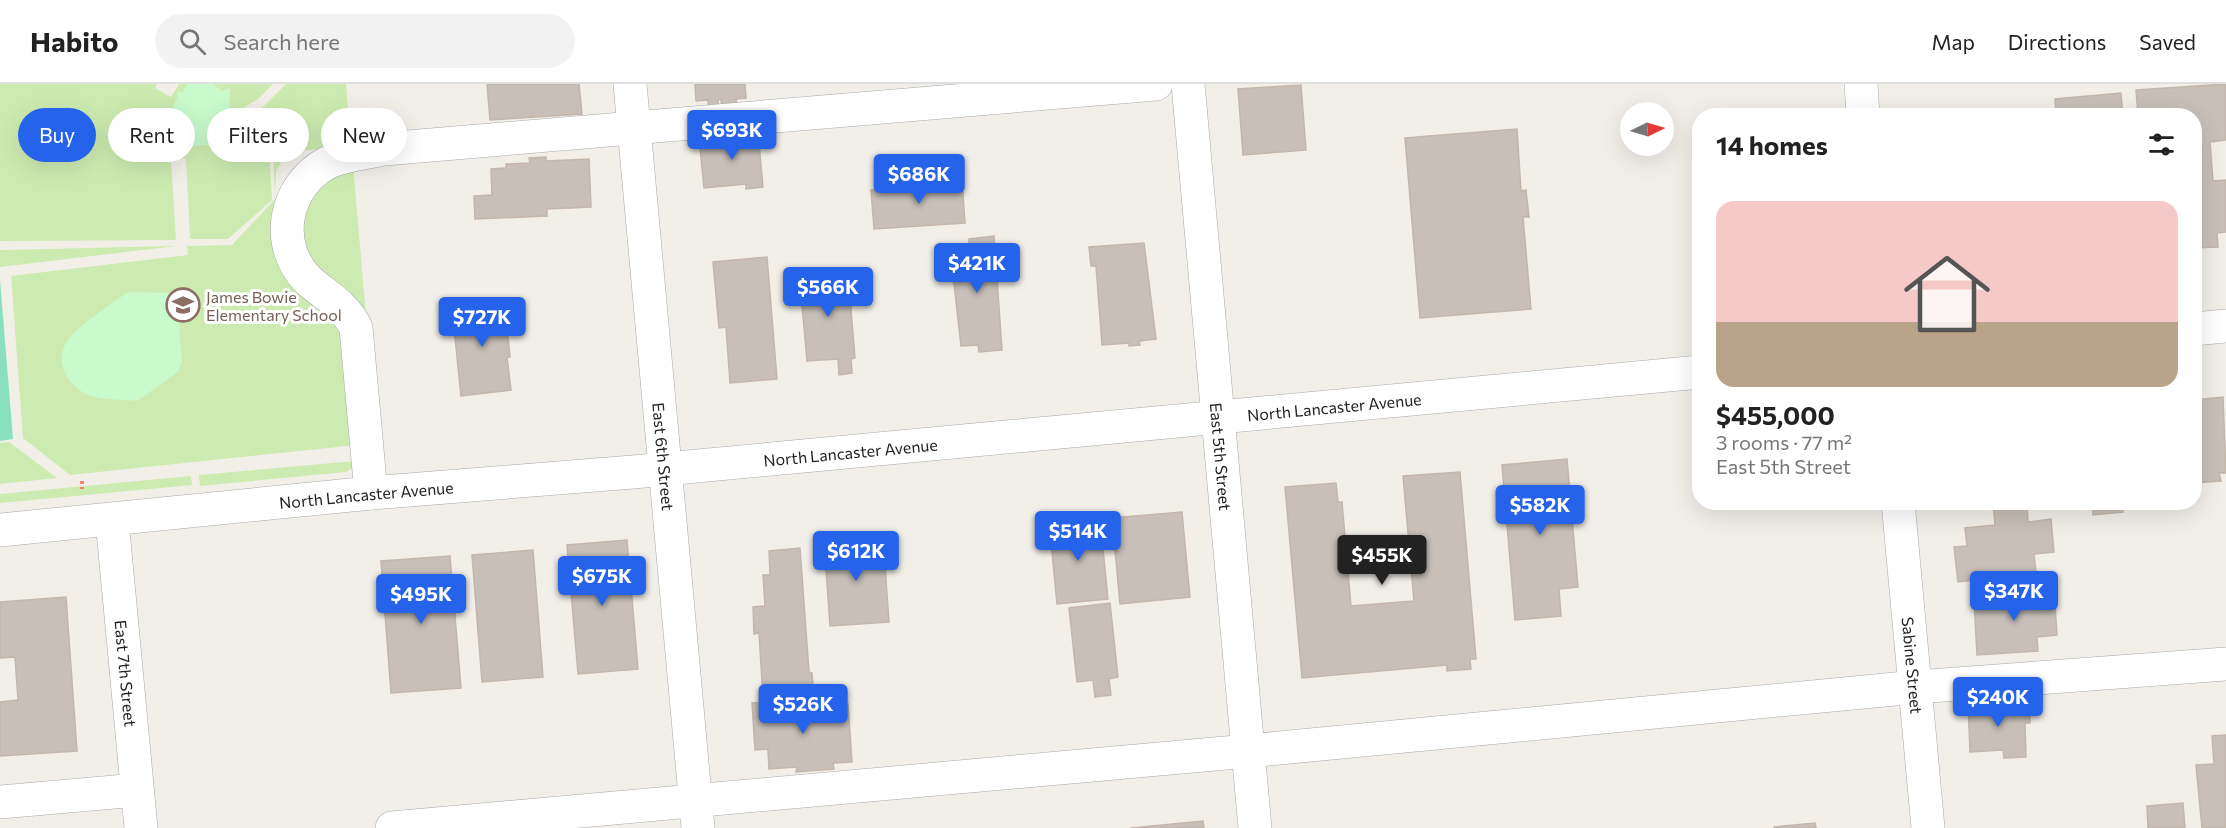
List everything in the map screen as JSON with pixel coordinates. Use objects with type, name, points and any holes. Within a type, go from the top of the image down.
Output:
[{"type":"street","name":"East 6th Street","points":[[630,84],[697,815]]},
{"type":"street","points":[[371,493],[356,328],[350,315],[308,279],[292,258],[286,232],[289,207],[298,189],[308,175],[329,162],[384,149],[1156,84]]},
{"type":"street","name":"East 5th Street","points":[[1188,84],[1256,828]]},
{"type":"street","points":[[1861,84],[1862,108]]},
{"type":"street","points":[[2202,328],[2226,326]]},
{"type":"street","name":"North Lancaster Avenue","points":[[0,530],[371,493],[1218,418],[1692,373]]},
{"type":"street","name":"Sabine Street","points":[[1899,510],[1928,828]]},
{"type":"street","name":"East 7th Street","points":[[112,520],[141,828]]},
{"type":"street","points":[[392,828],[697,815],[1248,751],[1916,687],[2226,664]]},
{"type":"street","points":[[0,801],[137,790]]},
{"type":"green space","points":[[0,84],[157,84],[155,88],[171,97],[179,84],[273,84],[258,99],[244,108],[207,108],[207,162],[270,162],[272,200],[228,239],[190,239],[186,162],[195,162],[195,108],[108,108],[108,162],[171,162],[176,240],[0,241]]},
{"type":"green space","points":[[187,84],[213,84],[222,91],[230,88],[229,108],[207,108],[207,145],[195,146],[195,108],[173,108],[178,98],[177,92],[183,92]]},
{"type":"green space","points":[[286,84],[346,84],[348,108],[321,108],[321,149],[309,150],[309,108],[261,108]]},
{"type":"green space","points":[[274,162],[281,162],[276,172],[275,199]]},
{"type":"green space","points":[[353,165],[377,445],[323,276],[300,242],[308,193]]},
{"type":"green space","points":[[275,199],[280,238],[312,294],[348,343],[356,445],[70,475],[23,438],[11,276],[188,255],[187,246],[232,245]]},
{"type":"green space","points":[[176,246],[0,267],[0,250]]},
{"type":"green space","points":[[0,280],[13,439],[0,441]]},
{"type":"green space","points":[[128,292],[176,293],[182,361],[178,372],[137,401],[91,396],[78,389],[66,375],[62,359],[63,350],[79,328]]},
{"type":"green space","points":[[9,442],[57,478],[0,484],[0,443]]},
{"type":"green space","points":[[355,461],[354,467],[346,472],[200,486],[199,475]]},
{"type":"green space","points":[[191,476],[192,485],[0,503],[0,494]]},
{"type":"building","points":[[487,84],[579,84],[582,114],[490,120]]},
{"type":"building","points":[[695,84],[745,84],[746,98],[736,99],[737,110],[722,111],[721,99],[718,100],[719,110],[709,111],[708,100],[696,101]]},
{"type":"building","points":[[2226,84],[2226,140],[2210,142],[2213,181],[2226,180],[2226,232],[2217,233],[2218,247],[2202,248],[2202,108],[2137,108],[2136,90]]},
{"type":"building","points":[[1301,85],[1306,150],[1243,155],[1238,89]]},
{"type":"building","points":[[2121,93],[2122,108],[2056,108],[2055,99]]},
{"type":"building","points":[[1517,129],[1521,191],[1526,190],[1529,217],[1523,217],[1531,309],[1420,318],[1405,138]]},
{"type":"building","points":[[758,132],[763,187],[746,189],[746,184],[704,188],[699,138]]},
{"type":"building","points":[[546,157],[546,161],[589,159],[591,207],[547,209],[547,216],[475,219],[474,196],[492,195],[491,169],[506,168],[506,164],[530,163],[529,158]]},
{"type":"building","points":[[962,180],[965,223],[874,229],[871,190],[908,188],[908,184]]},
{"type":"building","points":[[994,236],[1002,350],[979,352],[978,345],[961,346],[950,248],[969,246],[969,239]]},
{"type":"building","points":[[1144,243],[1156,339],[1139,341],[1140,345],[1129,346],[1129,343],[1102,345],[1096,266],[1091,266],[1089,247]]},
{"type":"building","points":[[767,257],[777,379],[730,383],[726,327],[719,328],[713,262]]},
{"type":"building","points":[[827,270],[827,275],[848,273],[855,358],[851,359],[852,373],[839,375],[838,359],[807,361],[799,272]]},
{"type":"building","points":[[504,299],[511,390],[461,396],[452,308]]},
{"type":"building","points":[[2223,397],[2226,473],[2219,473],[2221,481],[2202,482],[2202,399]]},
{"type":"building","points":[[1567,459],[1578,587],[1559,589],[1561,616],[1515,620],[1502,465]]},
{"type":"building","points":[[1460,472],[1476,659],[1470,659],[1471,669],[1447,671],[1447,665],[1302,678],[1285,487],[1336,483],[1338,502],[1342,502],[1351,606],[1414,601],[1403,476]]},
{"type":"building","points":[[1994,510],[2027,510],[2028,522],[2051,519],[2054,552],[2034,554],[2036,573],[1958,582],[1954,547],[1967,546],[1965,528],[1995,525]]},
{"type":"building","points":[[2093,510],[2123,510],[2123,512],[2093,515]]},
{"type":"building","points":[[1182,512],[1190,597],[1120,604],[1112,518]]},
{"type":"building","points":[[1085,518],[1086,531],[1101,529],[1108,599],[1057,604],[1049,521]]},
{"type":"building","points":[[883,538],[889,622],[830,626],[824,542]]},
{"type":"building","points":[[627,540],[638,669],[578,674],[567,545]]},
{"type":"building","points":[[800,548],[809,672],[812,673],[814,695],[763,698],[759,633],[754,634],[753,607],[765,606],[763,575],[770,575],[769,551]]},
{"type":"building","points":[[533,550],[543,677],[482,682],[472,555]]},
{"type":"building","points":[[450,556],[461,688],[391,693],[381,561]]},
{"type":"building","points":[[2054,590],[2057,635],[2037,637],[2038,651],[1977,655],[1974,601],[1983,600],[1983,595]]},
{"type":"building","points":[[66,597],[77,751],[0,756],[0,702],[18,700],[15,657],[0,658],[0,602]]},
{"type":"building","points":[[1110,603],[1118,677],[1109,679],[1111,695],[1095,697],[1093,680],[1077,682],[1069,608]]},
{"type":"building","points":[[801,700],[801,704],[812,703],[812,706],[848,704],[852,762],[833,763],[834,769],[796,772],[797,767],[769,769],[768,749],[755,750],[752,703]]},
{"type":"building","points":[[2023,701],[2023,712],[2030,711],[2030,723],[2025,723],[2026,757],[2004,758],[2003,750],[1970,752],[1968,703]]},
{"type":"building","points":[[2226,735],[2226,828],[2202,828],[2196,765],[2214,764],[2212,736]]},
{"type":"building","points":[[2183,803],[2185,828],[2148,828],[2147,806]]},
{"type":"building","points":[[1203,821],[1204,828],[1131,828]]},
{"type":"building","points":[[1815,823],[1816,828],[1774,828],[1774,827]]},
{"type":"place","name":"James Bowie Elementary School","points":[[183,305]]}]
